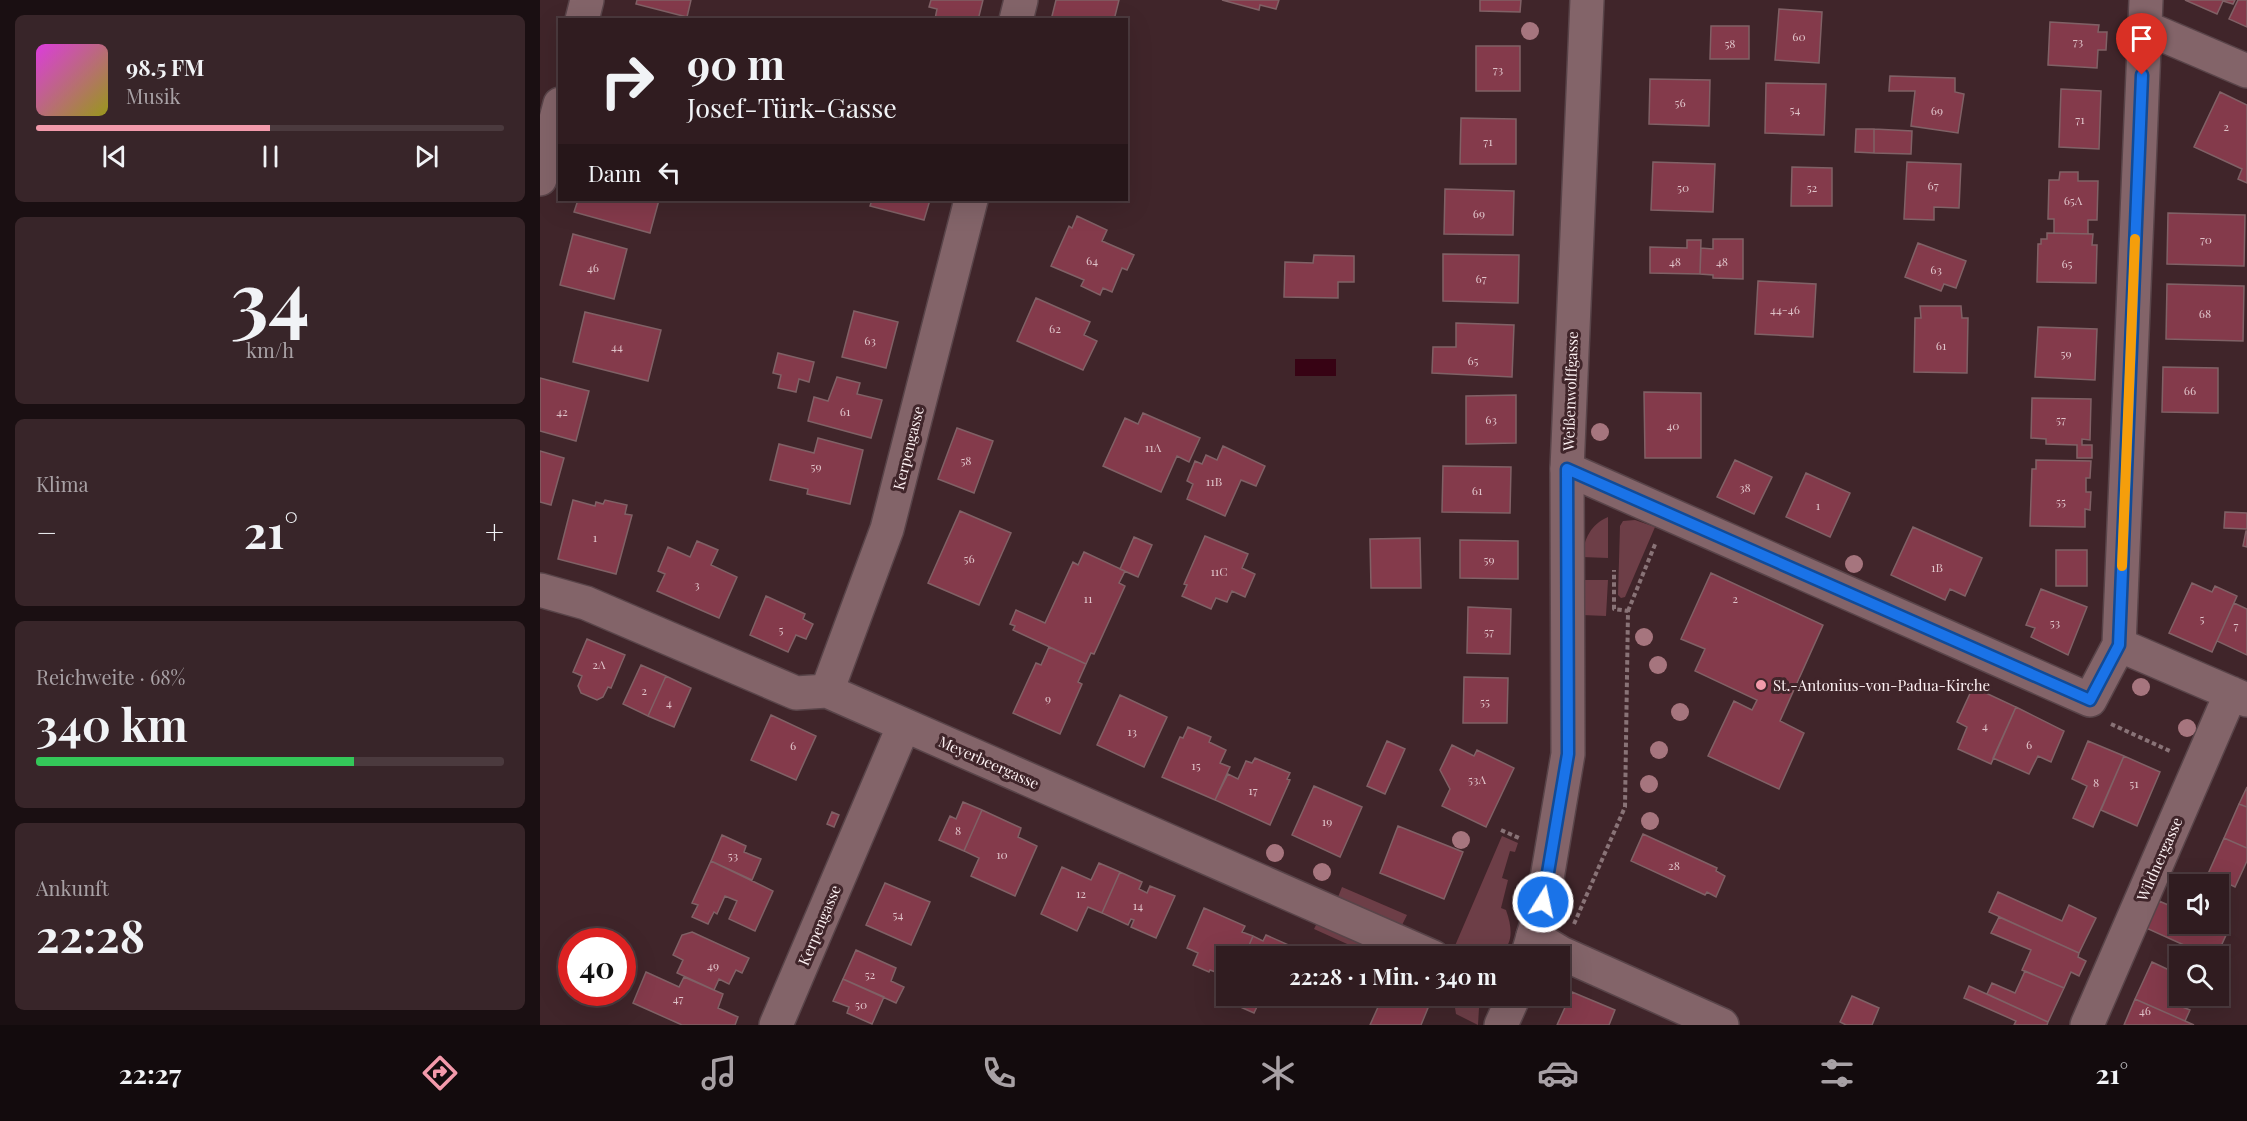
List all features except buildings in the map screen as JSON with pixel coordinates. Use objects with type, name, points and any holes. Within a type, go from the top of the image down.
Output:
[{"type":"street","points":[[582,18],[587,0]]},
{"type":"street","points":[[1016,18],[1021,0]]},
{"type":"street","name":"Weißenwolffgasse","points":[[1530,946],[1543,902],[1568,754],[1567,469],[1587,0]]},
{"type":"street","points":[[1567,469],[2090,700],[2119,645],[2145,14],[2247,71]]},
{"type":"street","points":[[540,178],[558,111]]},
{"type":"street","name":"Kerpengasse","points":[[827,691],[887,529],[971,201]]},
{"type":"street","name":"Meyerbeergasse","points":[[540,590],[586,603],[796,693],[827,691],[1408,946]]},
{"type":"street","points":[[2119,645],[2239,696]]},
{"type":"street","name":"Wildnergasse","points":[[2086,1025],[2200,765],[2239,696]]},
{"type":"street","name":"Kerpengasse","points":[[777,1025],[904,725]]},
{"type":"street","points":[[1570,957],[1722,1025]]},
{"type":"street","points":[[1501,1025],[1510,1006]]},
{"type":"path","points":[[1565,946],[1625,807],[1628,611],[1658,536]]},
{"type":"path","points":[[1614,570],[1614,609],[1628,611]]},
{"type":"path","points":[[2102,719],[2200,765]]},
{"type":"path","points":[[1501,830],[1520,838]]},
{"type":"shaded area","points":[[1295,359],[1336,359],[1336,376],[1295,376]]},
{"type":"shaded area","points":[[1608,517],[1608,558],[1582,557],[1589,533]]},
{"type":"shaded area","points":[[1635,520],[1655,527],[1625,597],[1621,598],[1618,595],[1620,526],[1623,521]]},
{"type":"shaded area","points":[[1583,580],[1608,580],[1606,616],[1582,615]]},
{"type":"shaded area","points":[[1502,836],[1518,843],[1515,852],[1510,851],[1502,878],[1508,880],[1501,908],[1506,910],[1510,926],[1507,946],[1455,946]]},
{"type":"shaded area","points":[[1342,887],[1407,915],[1402,925],[1338,897]]},
{"type":"shaded area","points":[[1318,921],[1374,946],[1352,946],[1314,929]]},
{"type":"shaded area","points":[[1455,1006],[1478,1006],[1478,1025],[1456,1014]]},
{"type":"slow traffic","points":[[2122,566],[2135,239]]},
{"type":"place","name":"St.-Antonius-von-Padua-Kirche","points":[[1761,685]]},
{"type":"route","points":[[1543,902],[1568,754],[1567,469],[2090,700],[2119,645],[2142,75]]}]
